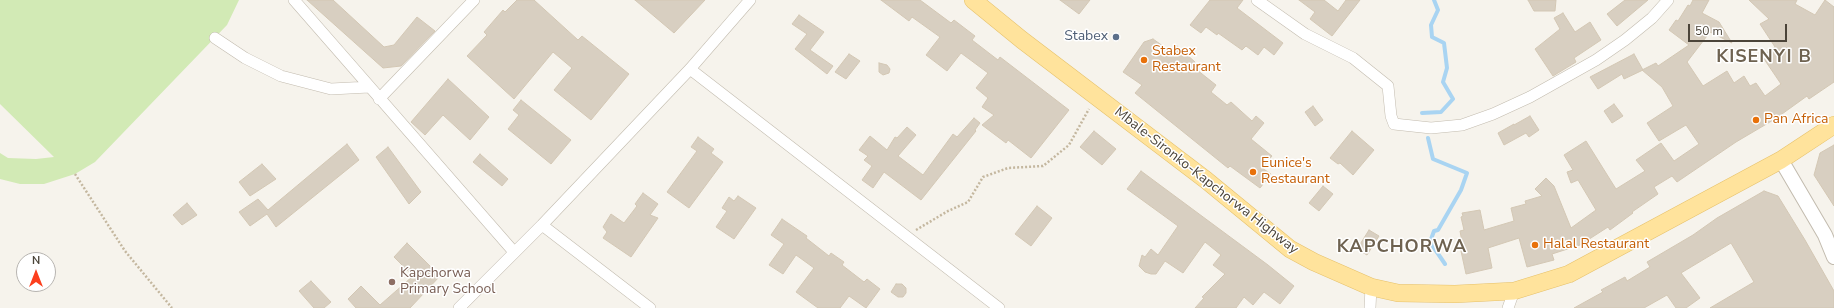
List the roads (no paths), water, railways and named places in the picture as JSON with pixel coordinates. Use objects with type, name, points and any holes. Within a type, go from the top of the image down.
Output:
[{"type":"main road","name":"Mbale-Sironko-Kapchorwa Highway","points":[[974,0],[1009,30],[1206,180],[1290,249],[1314,262],[1371,287],[1398,293],[1455,294],[1514,291],[1569,274],[1781,160],[1834,126]]},
{"type":"street","points":[[294,0],[514,252]]},
{"type":"street","points":[[379,99],[474,0]]},
{"type":"street","points":[[459,308],[542,225],[690,69],[750,0]]},
{"type":"street","points":[[1257,0],[1305,34],[1353,58],[1388,86],[1391,116],[1394,124],[1431,128],[1462,125],[1493,114],[1530,97],[1596,60],[1625,40],[1652,18],[1668,0]]},
{"type":"street","points":[[214,38],[245,58],[281,76],[331,89],[369,87]]},
{"type":"street","points":[[690,69],[998,308]]},
{"type":"street","points":[[1781,160],[1825,235],[1834,257]]},
{"type":"street","points":[[542,225],[650,308]]},
{"type":"street","points":[[1370,308],[1371,287]]},
{"type":"street","points":[[1508,308],[1514,291]]},
{"type":"waterway","points":[[1422,113],[1441,112],[1453,99],[1443,82],[1447,68],[1444,43],[1432,37],[1431,25],[1438,10],[1434,0]]},
{"type":"waterway","points":[[1428,138],[1433,159],[1467,173],[1461,190],[1438,230],[1434,231],[1430,242],[1445,264]]},
{"type":"place","name":"Stabex","points":[[1116,37]]},
{"type":"place","name":"Stabex Restaurant","points":[[1144,60]]},
{"type":"place","name":"Pan Africa","points":[[1756,120]]},
{"type":"place","name":"Eunice's Restaurant","points":[[1253,172]]},
{"type":"place","name":"Halal Restaurant","points":[[1535,245]]},
{"type":"place","name":"Kapchorwa Primary School","points":[[392,282]]},
{"type":"district","name":"KISENYI B","points":[[1764,58]]},
{"type":"district","name":"KAPCHORWA","points":[[1402,248]]}]
